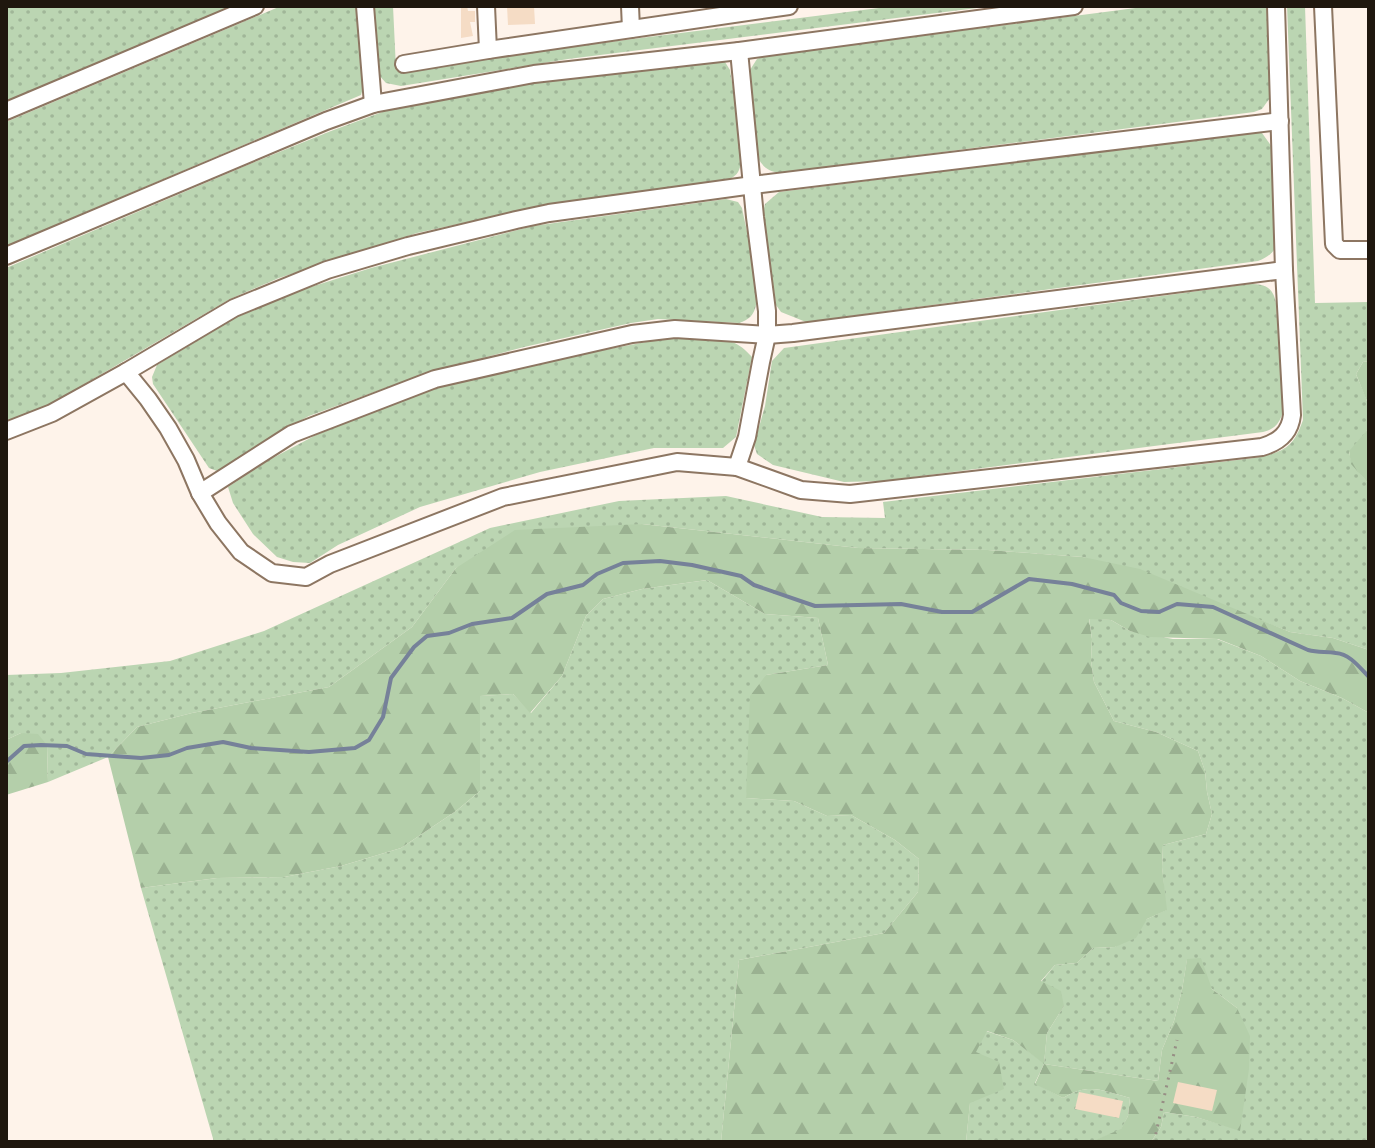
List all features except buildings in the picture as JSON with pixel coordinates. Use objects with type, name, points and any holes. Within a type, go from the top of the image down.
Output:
[{"type":"street","points":[[6,111],[255,6]]},
{"type":"street","points":[[365,6],[373,104]]},
{"type":"street","points":[[486,6],[488,50]]},
{"type":"street","points":[[630,6],[631,29]]},
{"type":"street","points":[[404,64],[789,6]]},
{"type":"street","points":[[6,256],[311,127],[373,104],[534,74],[739,51],[1074,6]]},
{"type":"street","points":[[126,372],[168,428],[200,493],[241,552],[272,573],[306,577],[330,564],[503,497],[677,462],[737,467],[801,490],[850,494],[1262,447],[1274,443],[1290,427],[1292,415],[1276,6]]},
{"type":"street","points":[[1323,6],[1334,244],[1340,250],[1369,250]]},
{"type":"street","points":[[737,467],[747,437],[767,335],[739,51]]},
{"type":"street","points":[[6,431],[52,413],[234,308],[327,270],[408,246],[549,213],[1280,121]]},
{"type":"street","points":[[200,493],[292,434],[435,379],[632,334],[675,329],[767,335],[793,333],[1284,270]]},
{"type":"path","points":[[1154,1142],[1177,1040]]},
{"type":"green space","points":[[6,6],[232,6],[6,102]]},
{"type":"green space","points":[[281,6],[358,6],[361,95],[6,246],[6,122]]},
{"type":"green space","points":[[374,6],[393,6],[396,69],[895,6],[993,6],[568,59],[401,86],[386,83],[377,73]]},
{"type":"green space","points":[[1151,6],[1265,6],[1268,13],[1272,95],[1262,109],[780,173],[767,168],[758,158],[748,73],[757,59],[764,56]]},
{"type":"green space","points":[[1287,6],[1305,6],[1315,303],[1369,302],[1369,361],[1363,362],[1356,374],[1370,418],[1364,435],[1349,452],[1352,464],[1369,484],[1369,650],[1333,638],[1290,632],[1083,557],[988,550],[858,548],[642,524],[456,568],[412,627],[329,687],[192,713],[137,727],[108,757],[48,782],[47,745],[21,733],[6,740],[6,675],[61,673],[170,661],[264,631],[490,528],[619,501],[726,496],[822,517],[885,518],[883,502],[1254,458],[1286,448],[1303,420]]},
{"type":"green space","points":[[717,58],[725,62],[730,70],[741,150],[741,161],[735,176],[725,181],[527,209],[417,233],[279,278],[230,299],[47,406],[6,424],[6,268],[245,166],[385,111],[516,84]]},
{"type":"green space","points":[[1262,133],[1272,147],[1278,244],[1270,254],[1258,261],[806,322],[781,312],[776,305],[763,213],[765,204],[779,192]]},
{"type":"green space","points":[[726,199],[738,202],[742,208],[756,285],[754,312],[739,323],[658,319],[631,323],[426,373],[309,416],[217,471],[209,468],[153,384],[152,377],[157,365],[233,319],[298,291],[371,268],[533,226]]},
{"type":"green space","points":[[1249,284],[1267,288],[1273,293],[1276,303],[1283,412],[1276,425],[1267,431],[883,481],[844,482],[773,465],[757,454],[754,445],[765,406],[772,361],[784,348]]},
{"type":"green space","points":[[708,338],[733,342],[752,357],[736,437],[723,448],[654,448],[540,472],[420,507],[338,545],[310,563],[277,557],[253,534],[233,503],[228,487],[269,460],[316,435],[435,388],[497,370],[662,339]]},
{"type":"green space","points":[[1369,361],[1369,403],[1356,374],[1363,362]]},
{"type":"green space","points":[[1369,428],[1369,484],[1351,464],[1349,451]]},
{"type":"green space","points":[[642,524],[858,548],[988,550],[1083,557],[1140,569],[1290,632],[1333,638],[1369,650],[1369,713],[1300,681],[1261,656],[1218,639],[1150,637],[1130,631],[1111,620],[1089,619],[1094,682],[1114,721],[1156,732],[1198,751],[1205,771],[1212,814],[1206,834],[1163,845],[1167,910],[1147,919],[1136,938],[1115,947],[1093,948],[1077,963],[1055,965],[1041,981],[1061,991],[1064,1006],[1047,1033],[1044,1064],[1013,1040],[987,1031],[976,1052],[999,1062],[1004,1089],[970,1103],[966,1142],[721,1142],[739,960],[884,933],[918,892],[919,859],[895,840],[851,815],[827,816],[794,801],[746,798],[750,696],[766,675],[828,665],[818,618],[765,614],[707,580],[642,589],[603,599],[586,616],[562,676],[530,713],[513,694],[480,696],[480,791],[401,848],[341,866],[284,877],[217,878],[141,888],[108,757],[137,727],[192,713],[329,687],[412,627],[456,568],[515,530]]},
{"type":"green space","points":[[707,580],[765,614],[818,618],[828,665],[766,675],[746,798],[794,801],[827,816],[851,815],[895,840],[919,859],[918,892],[884,933],[739,960],[721,1142],[214,1142],[141,888],[217,878],[284,877],[341,866],[401,848],[480,791],[480,696],[513,694],[531,713],[562,676],[586,616],[603,599],[642,589]]},
{"type":"green space","points":[[1089,618],[1111,620],[1130,631],[1173,639],[1217,639],[1261,656],[1300,681],[1369,713],[1369,1142],[1151,1142],[1161,1127],[1164,1112],[1196,1117],[1240,1130],[1237,1008],[1212,989],[1187,960],[1174,1021],[1162,1050],[1158,1081],[1044,1064],[1035,1083],[1063,1098],[1089,1089],[1130,1098],[1128,1116],[1121,1130],[1095,1142],[966,1142],[975,1052],[986,1031],[1013,1040],[1044,1063],[1047,1033],[1064,1006],[1041,982],[1055,965],[1077,963],[1093,948],[1115,947],[1147,919],[1166,910],[1163,845],[1206,834],[1212,814],[1205,771],[1198,751],[1156,732],[1114,721],[1094,682]]},
{"type":"green space","points":[[21,733],[38,734],[47,745],[48,782],[6,795],[6,740]]},
{"type":"green space","points":[[1201,958],[1212,989],[1237,1008],[1250,1036],[1249,1069],[1240,1131],[1196,1117],[1164,1112],[1161,1127],[1151,1142],[1095,1142],[1121,1129],[1128,1116],[1130,1098],[1089,1089],[1063,1098],[1035,1084],[1044,1064],[1158,1081],[1162,1050],[1174,1021],[1187,959]]},
{"type":"waterway","points":[[6,762],[24,746],[41,745],[67,746],[86,754],[141,758],[169,755],[187,748],[223,742],[251,748],[309,752],[355,748],[369,740],[383,717],[391,678],[414,647],[427,636],[449,633],[472,624],[512,618],[547,594],[583,585],[597,574],[623,563],[660,561],[692,565],[741,576],[754,585],[815,606],[901,604],[942,612],[972,612],[1029,579],[1072,584],[1114,595],[1121,603],[1141,611],[1159,612],[1177,604],[1213,607],[1308,650],[1346,656],[1369,677]]}]
